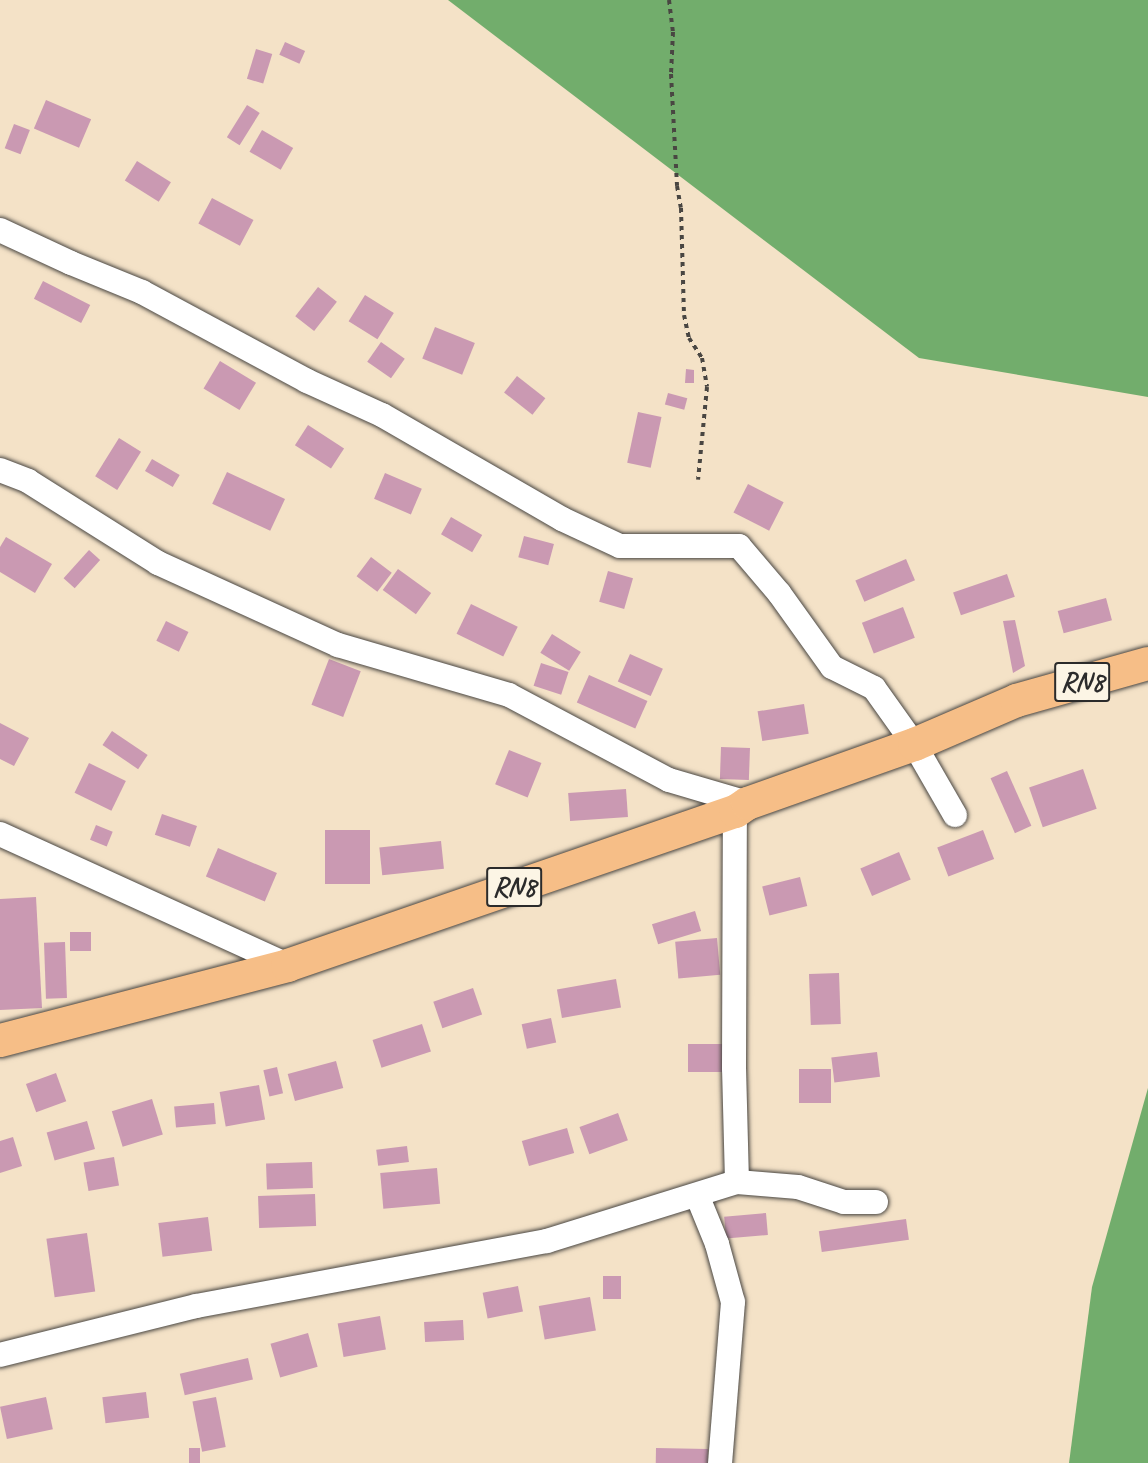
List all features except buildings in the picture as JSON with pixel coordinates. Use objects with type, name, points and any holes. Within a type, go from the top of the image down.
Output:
[{"type":"main road","name":"RN8","points":[[0,1040],[287,965],[741,807],[914,744],[1016,700],[1148,663]]},
{"type":"street","points":[[0,230],[71,263],[142,292],[307,381],[382,415],[562,519],[620,546],[739,546],[779,593],[832,667],[874,688],[914,744],[955,815]]},
{"type":"street","points":[[0,470],[28,481],[158,563],[338,645],[509,695],[669,780],[741,807],[734,1068],[737,1182]]},
{"type":"street","points":[[0,834],[287,965]]},
{"type":"street","points":[[0,1355],[196,1306],[547,1241],[737,1182],[798,1187],[844,1202],[876,1202]]},
{"type":"street","points":[[697,1195],[717,1244],[733,1302],[720,1463]]},
{"type":"path","points":[[669,0],[673,32],[673,124],[681,208],[684,315],[689,338],[702,358],[707,387],[698,480]]},
{"type":"green space","points":[[448,0],[1148,0],[1148,397],[919,358]]},
{"type":"green space","points":[[1148,1088],[1148,1463],[1069,1463],[1092,1287]]}]
